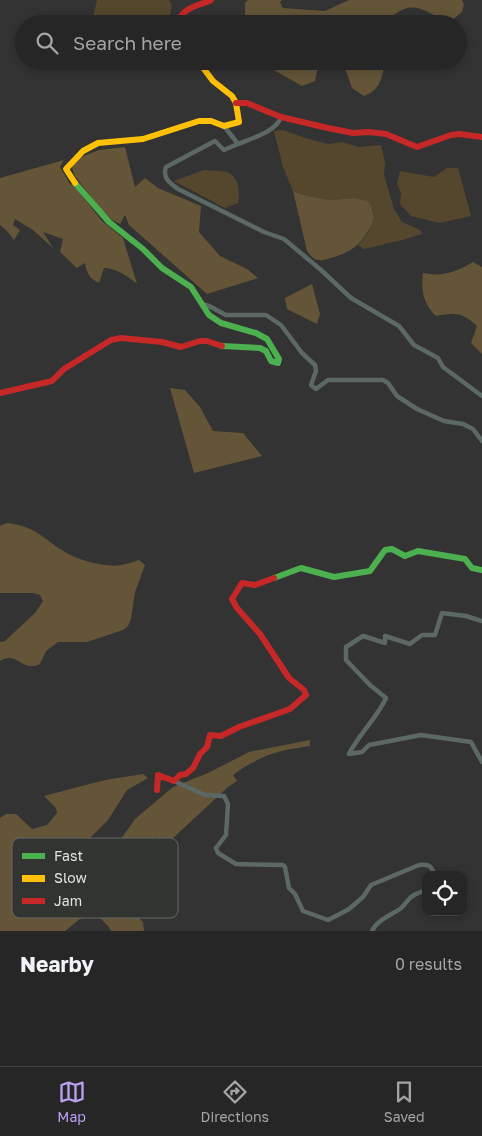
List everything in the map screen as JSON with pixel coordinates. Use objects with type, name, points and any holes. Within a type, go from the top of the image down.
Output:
[{"type":"main road","points":[[180,15],[182,12],[211,0]]},
{"type":"main road","points":[[0,393],[52,381],[64,369],[86,354],[111,340],[120,338],[162,342],[181,347],[200,341],[207,341],[225,347],[260,348],[266,351],[271,361],[278,364],[279,359],[267,339],[256,333],[221,323],[209,315],[191,287],[162,268],[143,249],[109,222],[77,186],[66,169],[83,151],[98,143],[143,139],[199,121],[211,121],[224,126],[239,122],[236,103],[232,96],[213,81],[205,70]]},
{"type":"main road","points":[[236,103],[247,103],[281,117],[353,132],[386,134],[416,147],[451,135],[459,134],[482,137]]},
{"type":"main road","points":[[156,790],[158,775],[174,781],[180,775],[186,774],[194,768],[200,754],[207,747],[210,735],[221,736],[239,727],[290,709],[306,695],[304,690],[289,678],[260,634],[237,608],[232,599],[242,584],[255,585],[301,568],[334,577],[370,571],[385,550],[392,549],[405,556],[418,551],[465,559],[472,568],[482,570]]},
{"type":"street","points":[[281,117],[279,124],[272,129],[224,150],[215,141],[166,168],[164,172],[166,179],[178,189],[264,232],[284,239],[352,298],[399,326],[414,345],[438,358],[443,367],[482,396]]},
{"type":"street","points":[[224,126],[238,144]]},
{"type":"street","points":[[201,304],[226,315],[266,315],[281,325],[302,353],[314,365],[316,370],[311,385],[313,388],[316,389],[328,380],[382,380],[388,383],[397,396],[417,409],[444,421],[463,424],[473,429],[482,441]]},
{"type":"street","points":[[482,621],[466,616],[442,613],[435,635],[422,635],[410,644],[385,636],[385,643],[363,636],[346,647],[346,660],[370,685],[386,698],[383,705],[355,742],[349,754],[362,752],[369,746],[421,736],[471,742],[482,762]]},
{"type":"street","points":[[174,781],[205,795],[224,796],[228,804],[226,834],[216,848],[218,853],[236,864],[283,865],[289,888],[295,894],[303,911],[316,916],[328,920],[349,909],[363,897],[371,885],[419,865],[427,864],[432,867],[433,871]]},
{"type":"street","points":[[372,931],[374,926],[384,918],[400,909],[412,897],[422,892]]},
{"type":"shaded area","points":[[97,0],[169,0],[172,6],[170,15],[94,15]]},
{"type":"shaded area","points":[[248,0],[282,0],[280,2],[283,8],[325,11],[349,0],[462,0],[464,5],[462,12],[458,15],[435,15],[411,7],[394,15],[245,15],[245,3]]},
{"type":"shaded area","points":[[274,70],[317,70],[315,81],[302,86]]},
{"type":"shaded area","points":[[346,70],[383,70],[377,87],[369,94],[364,96],[352,88]]},
{"type":"shaded area","points":[[283,130],[328,144],[342,142],[359,147],[381,145],[385,163],[384,175],[394,209],[402,222],[420,230],[422,234],[364,249],[358,245],[370,229],[374,214],[373,209],[354,198],[330,200],[307,196],[293,191],[283,167],[274,131]]},
{"type":"shaded area","points":[[125,147],[135,187],[145,178],[158,188],[201,206],[199,232],[220,256],[247,269],[258,278],[207,294],[129,225],[125,215],[120,224],[112,220],[99,207],[75,176],[72,168],[74,160],[99,150]]},
{"type":"shaded area","points":[[64,160],[60,167],[70,184],[76,188],[102,221],[123,238],[137,284],[122,273],[104,268],[99,283],[89,275],[85,263],[77,268],[60,252],[63,239],[43,232],[53,248],[33,230],[15,219],[13,225],[20,230],[14,240],[0,225],[0,178]]},
{"type":"shaded area","points":[[447,168],[458,168],[471,216],[440,223],[411,216],[400,204],[401,193],[397,184],[400,171],[434,177]]},
{"type":"shaded area","points":[[204,170],[224,171],[233,176],[238,187],[238,203],[225,208],[174,181]]},
{"type":"shaded area","points":[[293,191],[307,196],[330,200],[354,198],[368,201],[374,215],[373,223],[362,240],[344,254],[321,260],[315,259],[307,251]]},
{"type":"shaded area","points":[[473,262],[482,267],[482,354],[471,343],[477,326],[458,314],[436,316],[428,307],[422,285],[423,273],[449,273]]},
{"type":"shaded area","points":[[312,284],[320,314],[317,324],[287,309],[285,298]]},
{"type":"shaded area","points":[[170,388],[185,390],[200,407],[213,431],[243,433],[262,456],[194,473]]},
{"type":"shaded area","points":[[7,523],[32,530],[70,555],[84,560],[115,566],[139,560],[145,565],[135,592],[131,619],[128,626],[123,630],[87,642],[58,642],[46,651],[40,664],[34,666],[29,666],[11,658],[0,661],[0,642],[5,641],[35,613],[43,601],[40,595],[33,593],[0,593],[0,526]]},
{"type":"shaded area","points":[[310,740],[310,746],[269,755],[242,768],[233,775],[237,781],[228,787],[173,838],[122,838],[135,819],[173,787],[208,773],[249,752]]},
{"type":"shaded area","points":[[143,774],[148,778],[127,790],[108,820],[90,838],[12,838],[12,918],[83,918],[65,931],[0,931],[0,818],[6,814],[16,814],[32,829],[47,825],[57,813],[56,808],[44,796],[105,780]]},
{"type":"shaded area","points":[[100,918],[139,918],[143,922],[144,931],[111,931]]},
{"type":"traffic: fast","points":[[75,183],[109,222],[143,249],[162,268],[191,287],[209,315],[221,323],[256,333],[267,339],[279,359],[278,363],[271,361],[266,351],[260,348],[222,346]]},
{"type":"traffic: fast","points":[[274,578],[301,568],[334,577],[370,571],[385,550],[392,549],[405,556],[418,551],[465,559],[472,568],[482,570]]},
{"type":"traffic: slow","points":[[75,183],[66,169],[83,151],[98,143],[143,139],[199,121],[211,121],[224,126],[239,122],[236,103],[232,96],[213,81],[205,70]]},
{"type":"traffic: jam","points":[[181,15],[195,6],[211,0]]},
{"type":"traffic: jam","points":[[236,103],[247,103],[281,117],[328,128],[353,133],[386,134],[417,147],[451,135],[459,134],[482,137]]},
{"type":"traffic: jam","points":[[0,393],[52,381],[64,369],[111,340],[121,338],[162,342],[181,347],[200,341],[207,341],[222,346]]},
{"type":"traffic: jam","points":[[157,790],[158,775],[174,781],[180,775],[186,774],[193,768],[200,754],[207,747],[210,735],[221,736],[239,727],[290,709],[306,695],[304,690],[289,678],[260,634],[237,608],[232,599],[242,583],[255,585],[274,578]]}]
